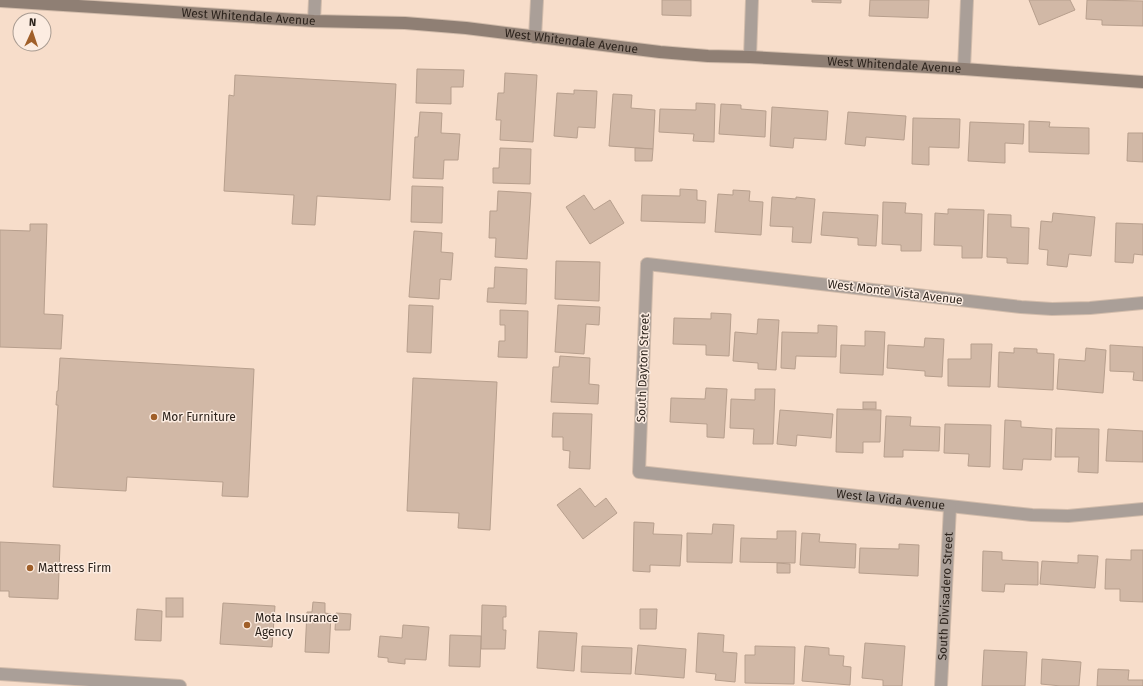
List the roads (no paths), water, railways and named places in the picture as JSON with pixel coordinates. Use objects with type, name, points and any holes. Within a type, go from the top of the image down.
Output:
[{"type":"street","points":[[314,21],[315,0]]},
{"type":"street","points":[[535,37],[537,0]]},
{"type":"street","points":[[750,57],[752,0]]},
{"type":"street","points":[[964,69],[967,0]]},
{"type":"street","name":"West Whitendale Avenue","points":[[0,1],[314,21],[405,22],[660,52],[708,56],[964,69],[1143,82]]},
{"type":"street","name":"West Monte Vista Avenue","points":[[647,264],[1021,307],[1052,309],[1090,308],[1143,303]]},
{"type":"street","name":"South Dayton Street","points":[[639,472],[647,264]]},
{"type":"street","name":"West la Vida Avenue","points":[[639,472],[1032,515],[1068,516],[1143,509]]},
{"type":"street","name":"South Divisadero Street","points":[[941,686],[950,506]]},
{"type":"street","points":[[0,674],[180,686]]},
{"type":"place","name":"Mor Furniture","points":[[154,417]]},
{"type":"place","name":"Mattress Firm","points":[[30,568]]},
{"type":"place","name":"Mota Insurance Agency","points":[[247,625]]}]
